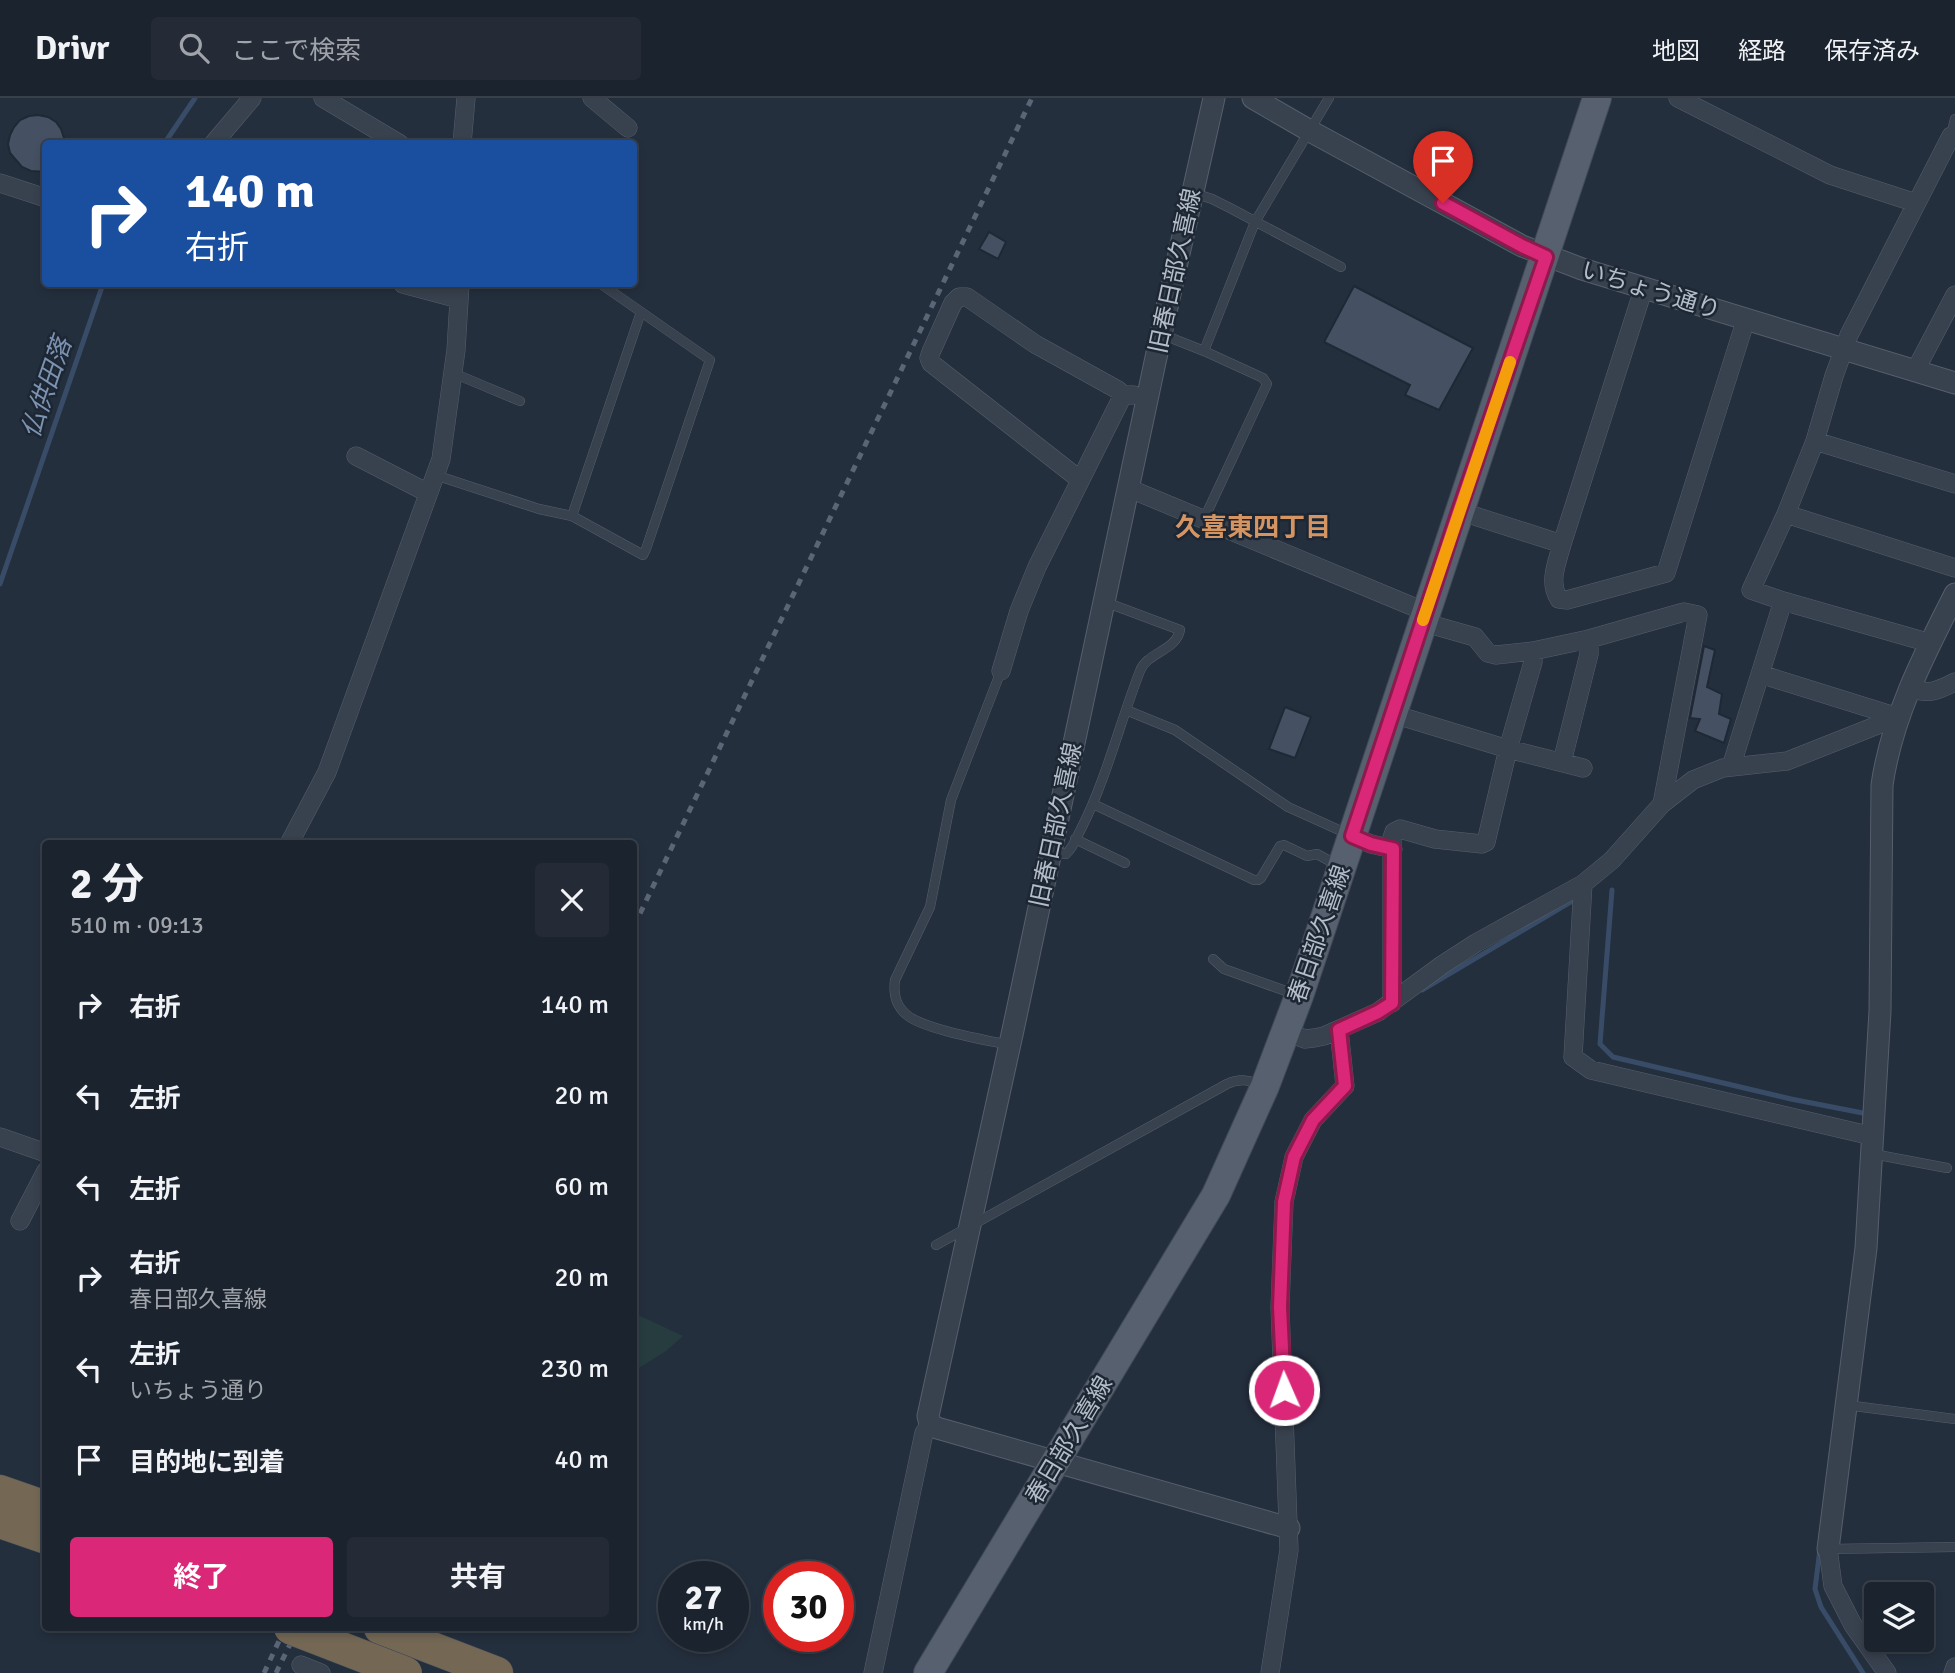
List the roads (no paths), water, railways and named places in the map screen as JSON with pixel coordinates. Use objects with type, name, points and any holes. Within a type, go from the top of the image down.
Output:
[{"type":"highway","points":[[0,1491],[42,1506]]},
{"type":"highway","points":[[0,1522],[42,1537]]},
{"type":"highway","points":[[298,1631],[406,1673]]},
{"type":"highway","points":[[388,1631],[497,1673]]},
{"type":"main road","name":"春日部久喜線","points":[[928,1673],[1216,1195],[1265,1086],[1299,996],[1597,98]]},
{"type":"street","points":[[216,140],[252,98]]},
{"type":"street","points":[[323,98],[393,140]]},
{"type":"street","points":[[462,140],[466,98]]},
{"type":"street","points":[[592,98],[628,128]]},
{"type":"street","name":"旧春日部久喜線","points":[[930,1424],[928,1416],[1214,98]]},
{"type":"street","name":"いちょう通り","points":[[1253,98],[1546,257],[1955,383]]},
{"type":"street","points":[[1678,98],[1830,176],[1916,202]]},
{"type":"street","points":[[1930,643],[1751,590],[1786,514],[1815,441],[1843,350],[1953,131]]},
{"type":"street","points":[[0,183],[42,197]]},
{"type":"street","points":[[291,840],[327,772],[441,459],[453,373],[460,291],[428,287]]},
{"type":"street","points":[[1644,287],[1562,544],[1553,581],[1559,599],[1567,600],[1666,573],[1746,318]]},
{"type":"street","points":[[1914,371],[1955,295]]},
{"type":"street","points":[[1079,480],[931,363],[931,352],[953,303],[959,297],[967,297],[1035,344],[1123,395]]},
{"type":"street","points":[[1123,395],[1147,398]]},
{"type":"street","points":[[1001,671],[1037,567],[1123,395]]},
{"type":"street","points":[[1815,441],[1955,484]]},
{"type":"street","points":[[356,456],[428,493]]},
{"type":"street","points":[[1128,488],[1475,637],[1488,653],[1496,655],[1533,651],[1588,639],[1684,611],[1698,615],[1662,804]]},
{"type":"street","points":[[1459,511],[1562,544]]},
{"type":"street","points":[[1786,514],[1955,568]]},
{"type":"street","points":[[1887,1673],[1853,1625],[1833,1586],[1828,1549],[1866,1248],[1880,998],[1882,785],[1886,759],[1898,718],[1930,643],[1955,594]]},
{"type":"street","points":[[1731,767],[1783,601]]},
{"type":"street","points":[[1562,762],[1589,654],[1588,639]]},
{"type":"street","points":[[1392,1003],[1394,832],[1400,829],[1435,839],[1482,844],[1486,842],[1508,749],[1533,662],[1533,651]]},
{"type":"street","points":[[1760,674],[1898,718]]},
{"type":"street","points":[[1910,688],[1924,693],[1932,692],[1955,682]]},
{"type":"street","points":[[1393,714],[1508,749],[1583,768]]},
{"type":"street","points":[[1286,1032],[1305,1039],[1324,1036],[1378,1012],[1476,943],[1583,884],[1612,860],[1662,804],[1693,780],[1731,767],[1787,761],[1898,718]]},
{"type":"street","points":[[1352,836],[1393,849]]},
{"type":"street","points":[[1583,884],[1573,1057],[1591,1070],[1872,1145]]},
{"type":"street","points":[[1270,1673],[1289,1550],[1280,1307],[1284,1202],[1294,1157],[1313,1120],[1345,1086],[1339,1030]]},
{"type":"street","points":[[0,1137],[42,1152]]},
{"type":"street","points":[[20,1222],[42,1179]]},
{"type":"street","points":[[873,1673],[925,1433],[930,1424],[1289,1528]]},
{"type":"street","points":[[301,1665],[321,1673]]},
{"type":"street","points":[[1953,1673],[1955,1667]]},
{"type":"lane","points":[[1205,351],[1256,221],[1329,98]]},
{"type":"lane","points":[[1192,193],[1212,199],[1341,267]]},
{"type":"lane","points":[[435,475],[539,509],[572,516],[643,555],[710,360],[605,287]]},
{"type":"lane","points":[[572,516],[641,313]]},
{"type":"lane","points":[[1161,334],[1263,378],[1267,384],[1204,519]]},
{"type":"lane","points":[[453,373],[520,401]]},
{"type":"lane","points":[[1051,852],[1066,855],[1072,849],[1093,804],[1142,666],[1179,637],[1180,630],[1104,602]]},
{"type":"lane","points":[[1001,671],[951,800],[930,907],[895,981],[894,990],[895,1000],[901,1009],[915,1021],[1009,1046]]},
{"type":"lane","points":[[1126,710],[1175,730],[1288,807],[1352,836]]},
{"type":"lane","points":[[1093,804],[1254,880],[1261,878],[1278,848],[1284,845],[1307,856],[1317,854],[1342,868]]},
{"type":"lane","points":[[1075,839],[1125,863]]},
{"type":"lane","points":[[1213,959],[1224,968],[1299,996]]},
{"type":"lane","points":[[936,1245],[1236,1080],[1248,1080],[1265,1086]]},
{"type":"lane","points":[[1872,1145],[1947,1168]]},
{"type":"lane","points":[[1846,1405],[1955,1419]]},
{"type":"lane","points":[[1828,1549],[1955,1547]]},
{"type":"waterway","name":"仏供田落","points":[[167,140],[195,98]]},
{"type":"waterway","name":"仏供田落","points":[[0,584],[102,287]]},
{"type":"waterway","points":[[1612,890],[1600,1044],[1613,1057],[1791,1099],[1868,1114]]},
{"type":"waterway","points":[[1422,990],[1579,897]]},
{"type":"waterway","points":[[1820,1549],[1815,1589],[1821,1607],[1863,1673]]},
{"type":"railway","points":[[637,920],[1032,98]]},
{"type":"railway","points":[[264,1673],[284,1631]]},
{"type":"railway","points":[[276,1673],[297,1631]]},
{"type":"district","name":"久喜東四丁目","points":[[1253,528]]}]
